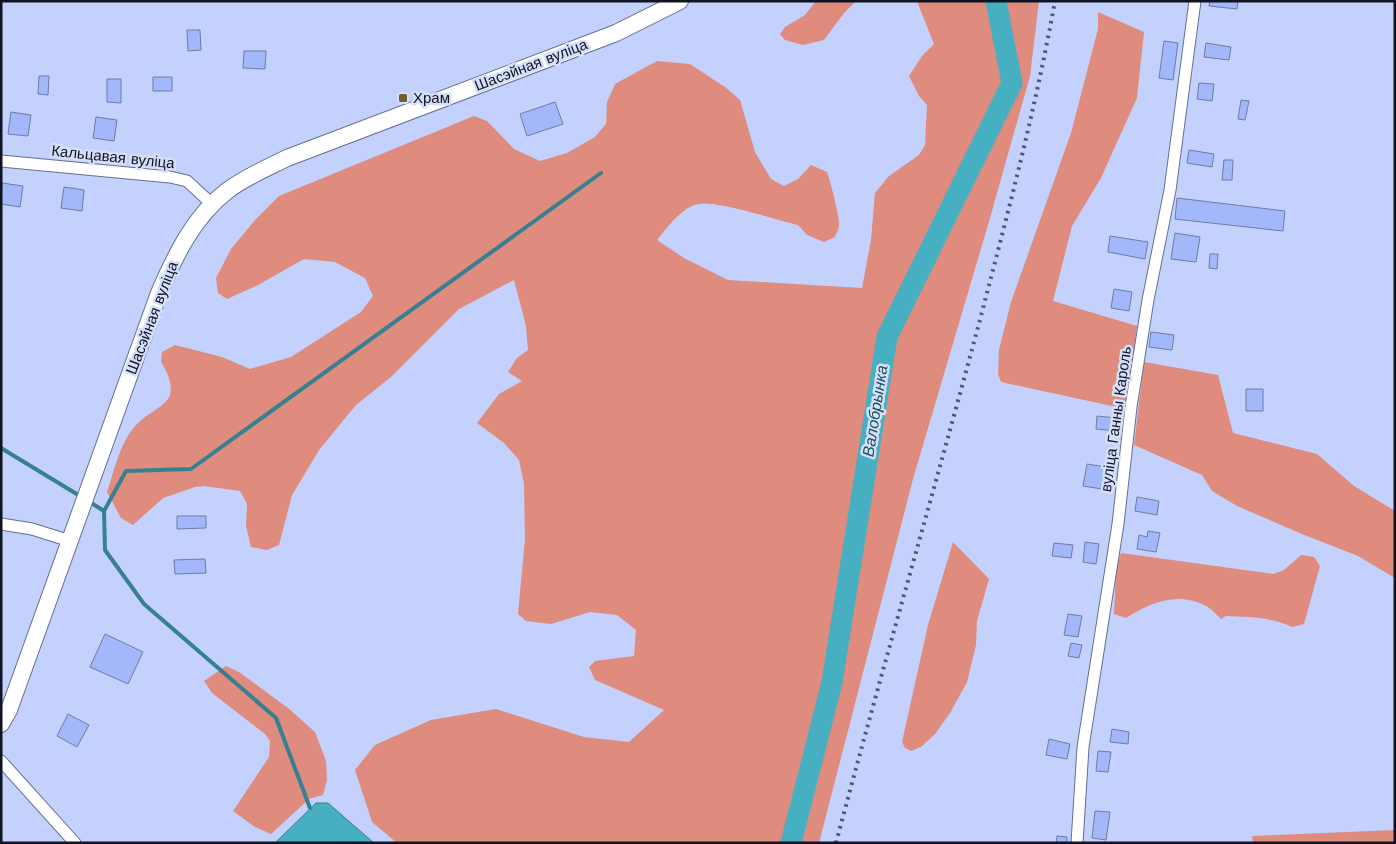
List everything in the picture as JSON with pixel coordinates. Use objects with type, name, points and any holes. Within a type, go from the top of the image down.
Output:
[{"type":"main road","name":"Шасэйная вуліца","points":[[1,724],[9,710],[159,292],[192,228],[225,192],[246,178],[287,158],[616,33],[680,1]]},
{"type":"street","name":"вуліца Ганны Кароль","points":[[1077,843],[1083,747],[1118,524],[1131,407],[1148,300],[1170,190],[1196,1]]},
{"type":"street","name":"Кальцавая вуліца","points":[[1,161],[82,170],[170,176],[187,181],[213,205]]},
{"type":"street","points":[[1,524],[71,538]]},
{"type":"street","points":[[1,761],[75,843]]},
{"type":"shaded area","points":[[816,1],[856,1],[844,13],[824,40],[803,45],[785,40],[780,34],[785,27],[805,15]]},
{"type":"shaded area","points":[[918,1],[1039,1],[1030,76],[913,479],[819,843],[397,843],[372,822],[355,770],[375,745],[431,720],[496,709],[584,737],[629,742],[664,710],[595,680],[589,667],[595,661],[634,656],[636,630],[617,615],[590,612],[551,624],[526,621],[518,614],[525,540],[524,484],[519,460],[504,443],[477,423],[499,394],[522,381],[508,372],[517,358],[528,350],[526,326],[514,280],[459,309],[391,377],[356,405],[319,450],[292,495],[279,545],[267,550],[251,547],[246,526],[247,504],[240,491],[204,486],[195,487],[163,498],[133,525],[121,518],[107,492],[119,455],[132,429],[161,406],[170,395],[171,386],[169,378],[161,362],[162,352],[175,345],[222,357],[250,369],[291,357],[361,312],[373,296],[365,278],[335,262],[304,259],[258,285],[227,299],[218,293],[216,278],[231,249],[255,220],[279,196],[474,116],[487,121],[514,149],[540,161],[567,153],[595,137],[606,124],[607,102],[615,84],[657,61],[690,64],[725,87],[740,100],[755,152],[771,179],[784,186],[798,179],[811,165],[827,172],[839,228],[835,237],[824,242],[807,235],[798,225],[718,205],[698,204],[686,209],[657,240],[684,258],[728,280],[862,288],[871,240],[875,193],[889,176],[919,155],[925,145],[927,105],[919,96],[909,76],[922,56],[934,44]]},
{"type":"shaded area","points":[[1098,12],[1144,32],[1137,98],[1101,178],[1072,226],[1053,301],[1137,326],[1126,409],[1001,382],[998,374],[999,350],[1011,302],[1071,133],[1098,29]]},
{"type":"shaded area","points":[[1144,362],[1218,375],[1233,433],[1317,454],[1354,486],[1395,511],[1395,578],[1358,556],[1237,506],[1212,491],[1202,475],[1134,445]]},
{"type":"shaded area","points":[[953,542],[989,579],[977,621],[976,645],[967,682],[950,713],[935,734],[921,747],[911,751],[905,748],[902,742],[928,625]]},
{"type":"shaded area","points":[[1121,553],[1273,574],[1284,570],[1301,555],[1314,557],[1320,566],[1304,624],[1292,627],[1260,618],[1226,616],[1221,619],[1206,606],[1185,599],[1165,600],[1155,603],[1126,618],[1114,614],[1116,570]]},
{"type":"shaded area","points":[[226,666],[239,672],[288,708],[315,732],[326,761],[327,780],[323,795],[309,799],[271,834],[255,827],[233,811],[269,757],[270,741],[265,734],[212,693],[204,681]]},
{"type":"shaded area","points":[[316,803],[328,803],[374,843],[275,843]]},
{"type":"shaded area","points":[[1395,830],[1395,843],[1253,843],[1252,836]]},
{"type":"building","points":[[1210,1],[1238,1],[1237,9],[1209,6]]},
{"type":"building","points":[[187,30],[200,30],[201,50],[188,51]]},
{"type":"building","points":[[1164,41],[1178,43],[1173,80],[1159,78]]},
{"type":"building","points":[[1206,43],[1231,47],[1229,60],[1204,57]]},
{"type":"building","points":[[244,51],[266,51],[265,69],[243,68]]},
{"type":"building","points":[[39,76],[49,76],[48,95],[38,94]]},
{"type":"building","points":[[153,77],[172,77],[172,91],[153,91]]},
{"type":"building","points":[[107,79],[121,79],[121,103],[107,102]]},
{"type":"building","points":[[1199,83],[1214,84],[1212,101],[1197,99]]},
{"type":"building","points":[[1241,100],[1249,101],[1245,120],[1238,119]]},
{"type":"building","points":[[555,102],[563,124],[527,136],[520,114]]},
{"type":"building","points":[[11,112],[31,115],[28,136],[8,134]]},
{"type":"building","points":[[96,117],[117,120],[114,141],[93,138]]},
{"type":"building","points":[[1189,150],[1214,154],[1212,167],[1187,163]]},
{"type":"building","points":[[1224,160],[1233,160],[1232,180],[1222,180]]},
{"type":"building","points":[[2,183],[23,186],[20,207],[1,204]]},
{"type":"building","points":[[64,187],[84,190],[82,211],[61,208]]},
{"type":"building","points":[[1177,198],[1285,211],[1283,231],[1175,219]]},
{"type":"building","points":[[1175,233],[1200,237],[1196,262],[1171,259]]},
{"type":"building","points":[[1110,236],[1148,242],[1145,259],[1108,252]]},
{"type":"building","points":[[1210,254],[1218,254],[1217,269],[1209,268]]},
{"type":"building","points":[[1114,289],[1132,292],[1129,311],[1111,308]]},
{"type":"building","points":[[1151,332],[1174,335],[1172,350],[1149,347]]},
{"type":"building","points":[[1246,389],[1263,389],[1263,411],[1246,411]]},
{"type":"building","points":[[1097,416],[1117,418],[1116,431],[1096,429]]},
{"type":"building","points":[[1087,464],[1112,468],[1108,490],[1083,486]]},
{"type":"building","points":[[1137,497],[1159,501],[1157,515],[1135,511]]},
{"type":"building","points":[[177,516],[206,516],[206,528],[177,529]]},
{"type":"building","points":[[1148,531],[1160,533],[1156,552],[1137,549],[1139,535],[1147,537]]},
{"type":"building","points":[[1085,542],[1099,544],[1096,564],[1083,562]]},
{"type":"building","points":[[1054,543],[1073,545],[1071,558],[1052,556]]},
{"type":"building","points":[[205,559],[206,573],[175,574],[174,560]]},
{"type":"building","points":[[1068,614],[1082,616],[1078,637],[1064,635]]},
{"type":"building","points":[[105,634],[143,652],[128,684],[90,667]]},
{"type":"building","points":[[1071,643],[1082,645],[1079,658],[1068,656]]},
{"type":"building","points":[[68,714],[89,725],[77,747],[57,736]]},
{"type":"building","points":[[1112,729],[1129,732],[1128,744],[1110,742]]},
{"type":"building","points":[[1049,739],[1070,744],[1067,759],[1046,755]]},
{"type":"building","points":[[1098,751],[1111,752],[1108,772],[1096,771]]},
{"type":"building","points":[[1095,811],[1110,812],[1106,840],[1092,838]]},
{"type":"building","points":[[1057,836],[1067,837],[1067,843],[1056,843]]},
{"type":"waterway","name":"Валобрынка","points":[[791,843],[832,682],[887,337],[1012,83],[996,1]]},
{"type":"waterway","points":[[104,511],[126,471],[191,469],[601,173]]},
{"type":"waterway","points":[[1,448],[80,496]]},
{"type":"waterway","points":[[88,501],[104,511],[105,550],[144,604],[276,718],[310,808]]},
{"type":"railway","points":[[836,843],[992,273],[1031,118],[1055,1]]},
{"type":"place","name":"Храм","points":[[403,98]]}]
